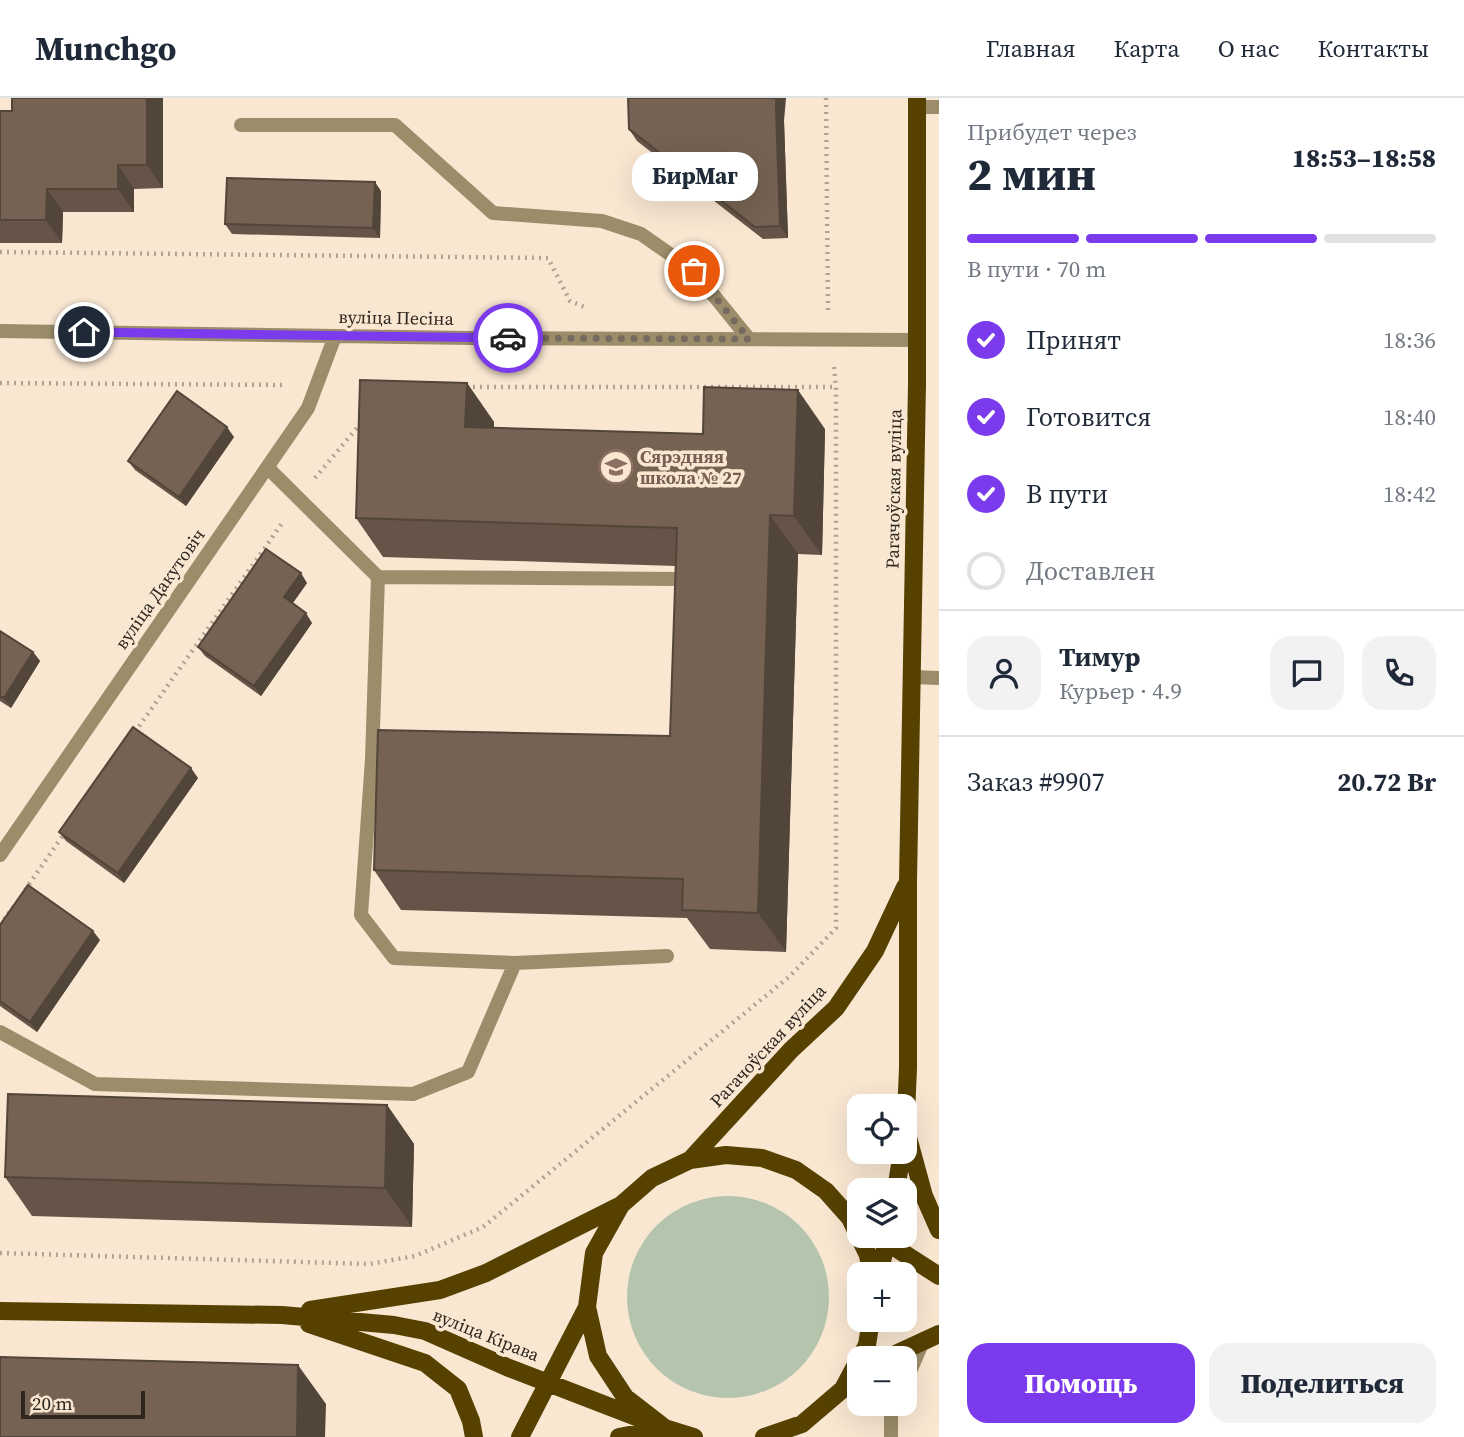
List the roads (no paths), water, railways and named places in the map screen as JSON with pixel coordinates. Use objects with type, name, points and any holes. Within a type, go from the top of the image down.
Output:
[{"type":"main road","name":"Рагачоўская вуліца","points":[[907,1094],[917,340],[917,103]]},
{"type":"main road","name":"Рагачоўская вуліца","points":[[690,1160],[791,1050],[836,1008],[875,951],[908,881]]},
{"type":"main road","points":[[665,1428],[625,1397],[598,1356],[587,1307],[594,1253],[621,1205],[652,1178],[690,1160],[726,1155],[762,1158],[796,1170],[827,1191],[847,1212]]},
{"type":"main road","name":"Рагачоўская вуліца","points":[[914,1164],[923,1196],[939,1230]]},
{"type":"main road","name":"вуліца Кірава","points":[[282,1315],[440,1290],[486,1273],[621,1205]]},
{"type":"main road","points":[[898,1248],[939,1276]]},
{"type":"main road","points":[[520,1437],[587,1307]]},
{"type":"main road","name":"вуліца Кірава","points":[[0,1311],[282,1315],[394,1325],[425,1331],[547,1382],[694,1437]]},
{"type":"main road","points":[[282,1315],[425,1363],[458,1389],[471,1421],[474,1437]]},
{"type":"main road","points":[[912,1346],[932,1336]]},
{"type":"main road","points":[[843,1389],[847,1382]]},
{"type":"main road","points":[[764,1437],[802,1424],[847,1386]]},
{"type":"main road","points":[[619,1437],[665,1428]]},
{"type":"street","points":[[917,103],[939,107]]},
{"type":"street","points":[[241,125],[395,125],[493,212],[602,221],[641,234],[694,271],[749,339]]},
{"type":"street","name":"вуліца Песіна","points":[[0,331],[917,340]]},
{"type":"street","name":"вуліца Дакутовіч","points":[[0,855],[308,408],[335,336]]},
{"type":"street","points":[[268,468],[378,577],[681,579],[681,606]]},
{"type":"street","points":[[378,577],[379,759],[361,915],[394,958],[515,963],[667,956]]},
{"type":"street","points":[[912,677],[939,678]]},
{"type":"street","points":[[0,1032],[95,1084],[413,1094],[468,1072],[515,963]]},
{"type":"street","points":[[917,1362],[932,1336]]},
{"type":"street","points":[[891,1437],[893,1416]]},
{"type":"place","name":"БирМаг","points":[[694,271]]},
{"type":"place","name":"Сярэдняя школа № 27","points":[[616,467]]}]
